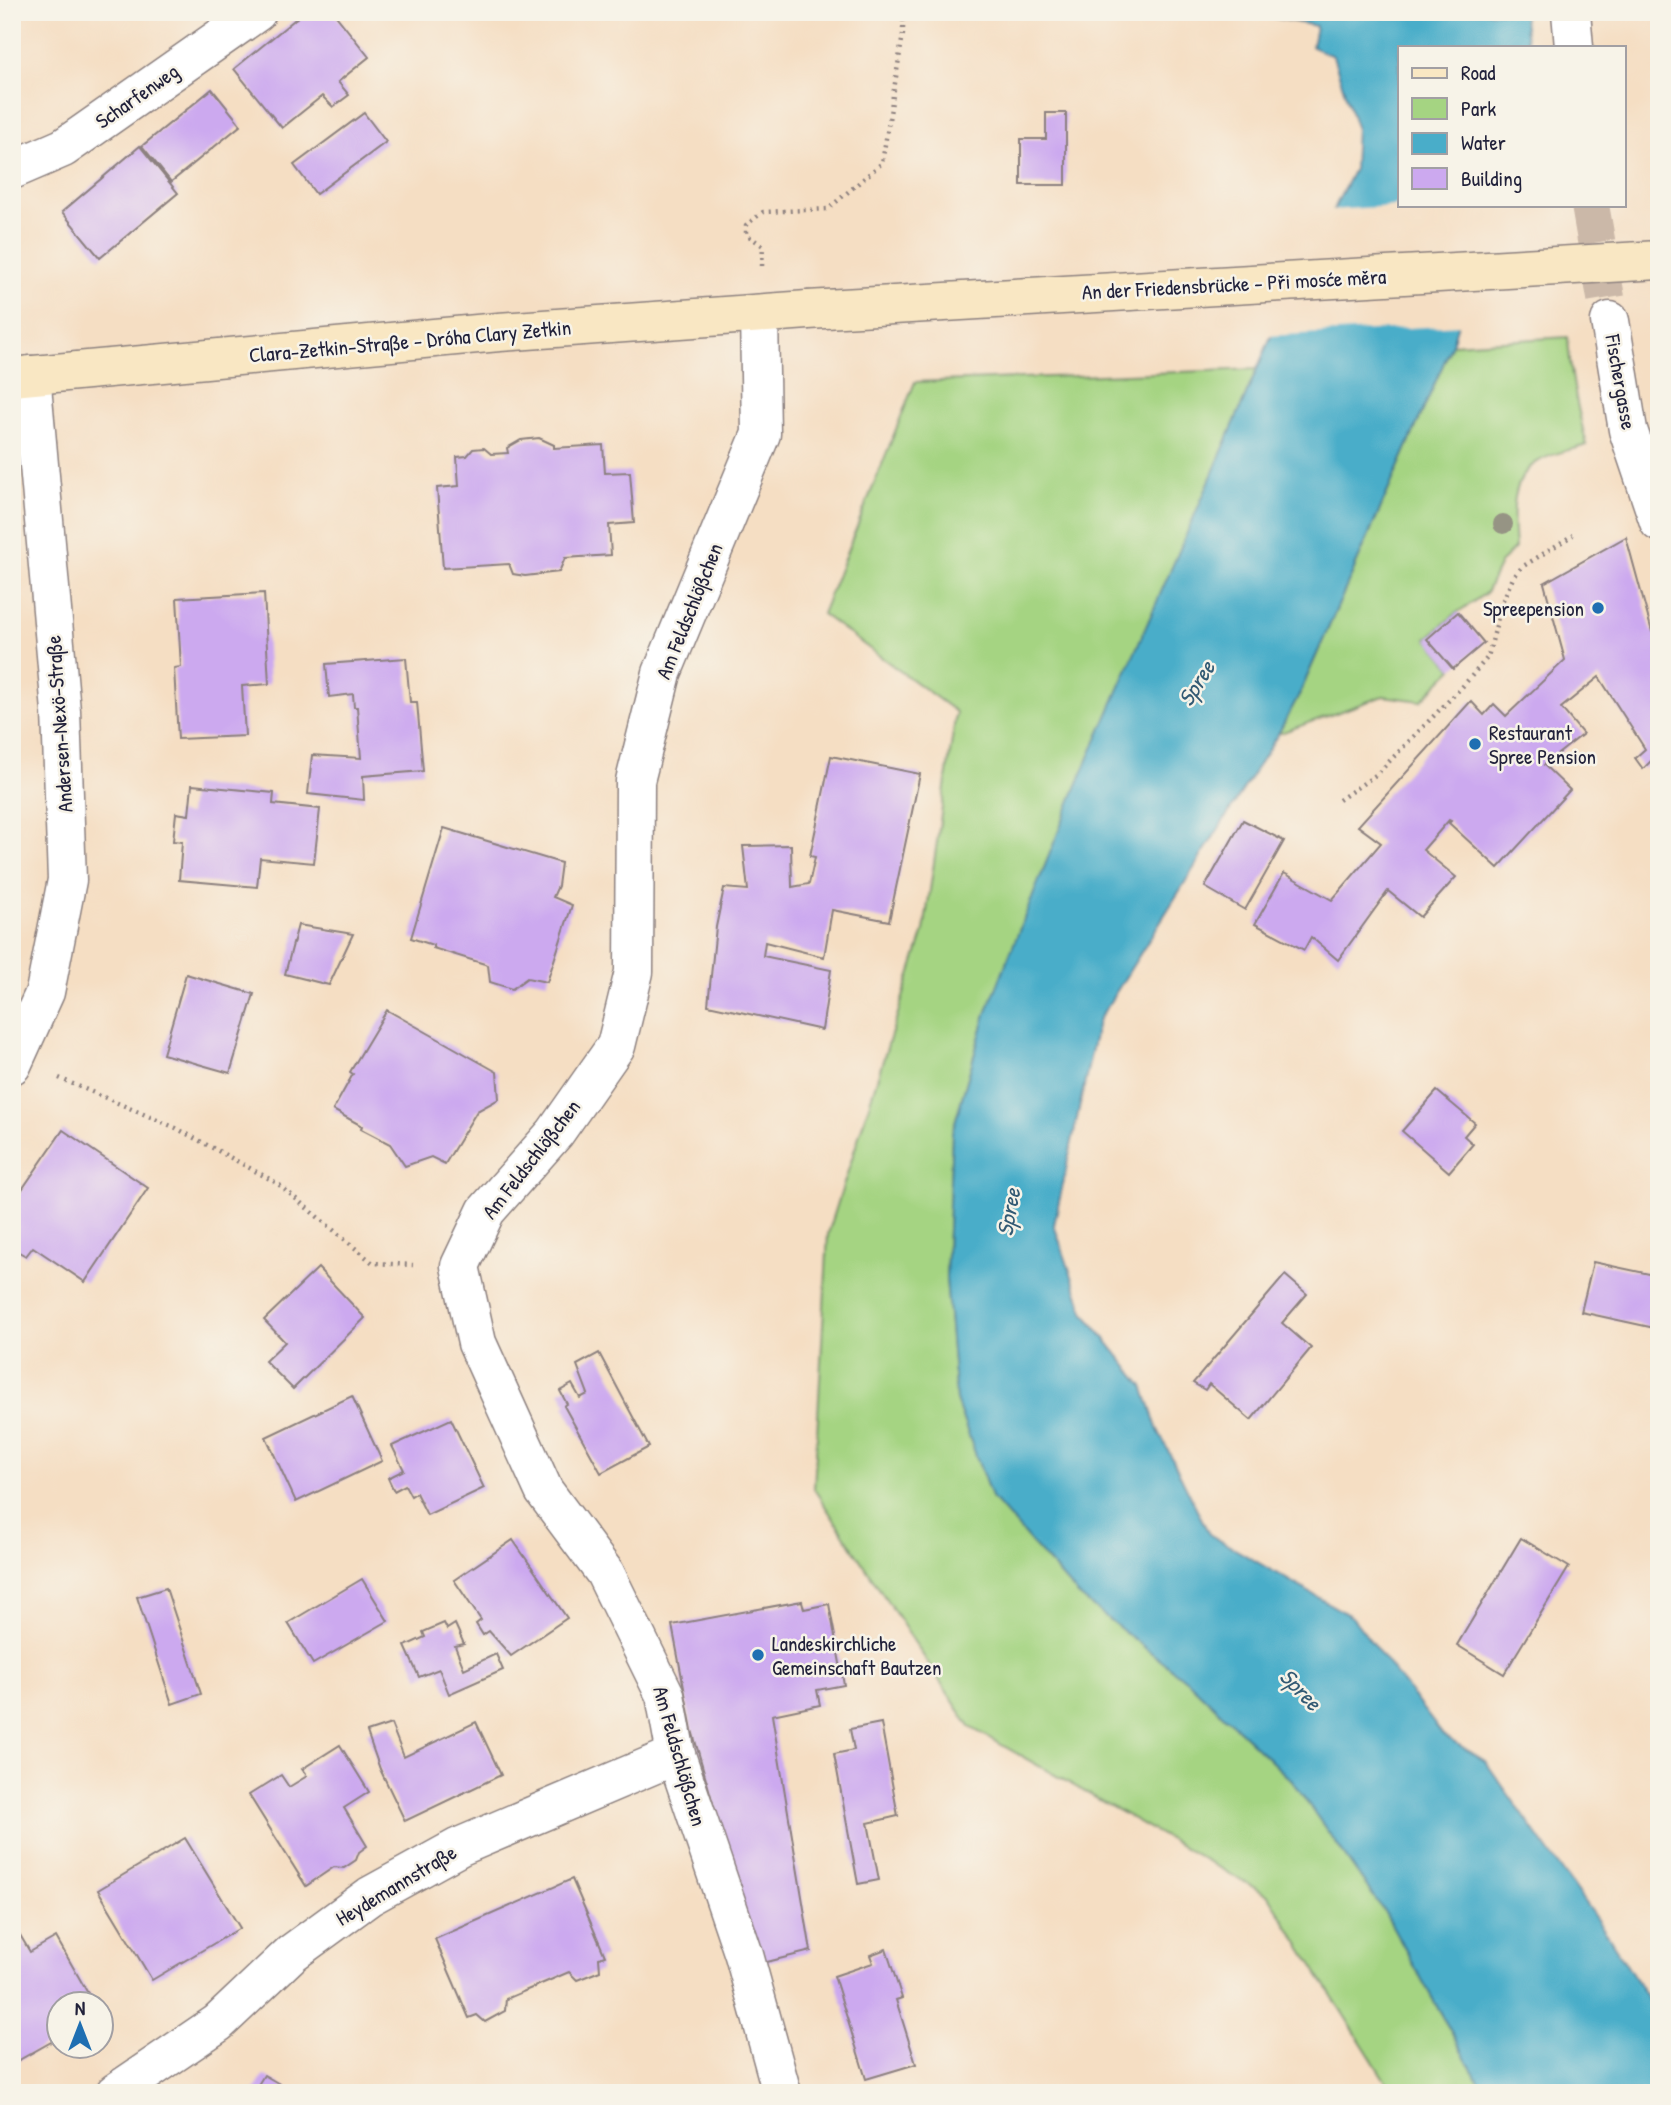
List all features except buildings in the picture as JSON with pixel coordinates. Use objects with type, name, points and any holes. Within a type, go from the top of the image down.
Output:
[{"type":"main road","name":"An der Friedensbrücke - Při mosće měra","points":[[808,310],[1659,260]]},
{"type":"main road","name":"Clara-Zetkin-Straße - Dróha Clary Zetkin","points":[[22,376],[499,332],[808,310]]},
{"type":"street","name":"Scharfenweg","points":[[12,170],[63,148],[257,12]]},
{"type":"street","points":[[1571,12],[1574,46]]},
{"type":"street","name":"Am Feldschlößchen","points":[[759,314],[761,434],[662,673],[635,781],[634,972],[616,1046],[555,1133],[486,1211],[460,1266],[477,1342],[544,1491],[605,1573],[666,1695],[676,1755],[744,1955],[782,2093]]},
{"type":"street","name":"Fischergasse","points":[[1610,321],[1628,430],[1659,522]]},
{"type":"street","name":"Andersen-Nexö-Straße","points":[[14,1062],[45,992],[68,880],[61,711],[22,376]]},
{"type":"street","name":"Heydemannstraße","points":[[115,2093],[218,2023],[292,1953],[370,1896],[458,1847],[676,1755]]},
{"type":"path","points":[[753,239],[746,234],[746,225],[763,212],[828,209],[882,163],[903,34],[904,12]]},
{"type":"path","points":[[1339,800],[1377,774],[1462,687],[1488,657],[1502,602],[1513,578],[1522,567],[1573,535]]},
{"type":"path","points":[[14,1062],[176,1128],[277,1183],[373,1263],[460,1266]]},
{"type":"green space","points":[[1568,337],[1574,391],[1587,445],[1544,458],[1529,468],[1522,478],[1515,500],[1515,548],[1501,562],[1486,593],[1427,638],[1453,669],[1421,701],[1383,696],[1278,734],[1300,693],[1452,344]]},
{"type":"green space","points":[[1257,369],[986,1014],[952,1133],[946,1278],[956,1400],[991,1497],[1078,1595],[1191,1684],[1292,1781],[1384,1911],[1485,2093],[1393,2093],[1269,1896],[970,1727],[814,1489],[828,1234],[924,931],[956,712],[822,614],[915,382]]},
{"type":"water","name":"Spree","points":[[1245,12],[1523,12],[1528,46],[1398,46],[1398,206],[1494,206],[1452,344],[1300,693],[1278,734],[1098,1021],[1054,1225],[1085,1314],[1143,1386],[1157,1428],[1209,1534],[1352,1617],[1443,1735],[1485,1761],[1609,1937],[1659,2017],[1659,2093],[1485,2093],[1384,1911],[1292,1781],[1191,1684],[1078,1595],[991,1497],[956,1400],[946,1278],[952,1133],[986,1014],[1077,785],[1278,320],[1354,169],[1356,127],[1333,56],[1312,47],[1316,26]]},
{"type":"pier","points":[[1398,206],[1498,206],[1461,325],[1267,336],[1330,210]]},
{"type":"tunnel","points":[[1590,206],[1610,321]]},
{"type":"place","name":"Spreepension","points":[[1598,608]]},
{"type":"place","name":"Restaurant Spree Pension","points":[[1475,744]]},
{"type":"place","name":"Landeskirchliche Gemeinschaft Bautzen","points":[[758,1655]]}]
